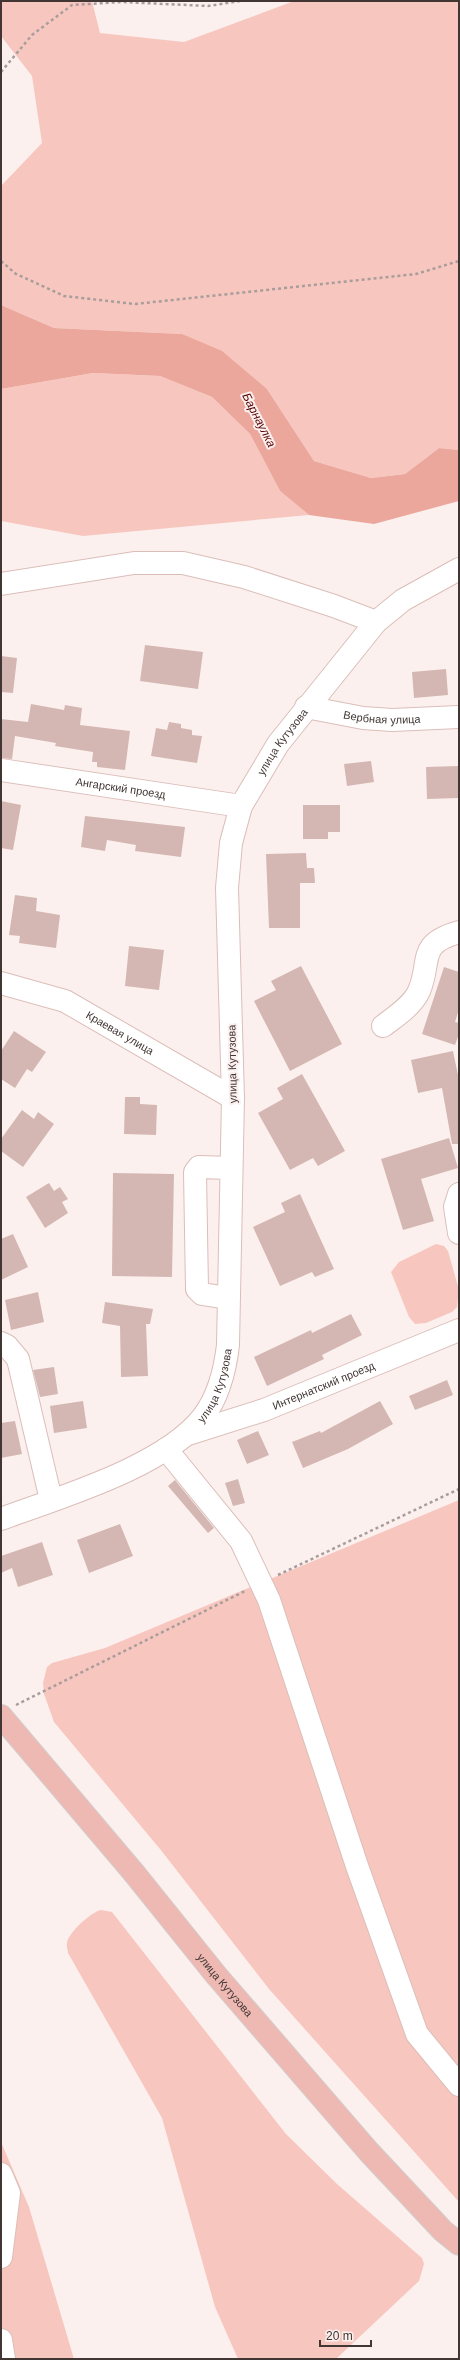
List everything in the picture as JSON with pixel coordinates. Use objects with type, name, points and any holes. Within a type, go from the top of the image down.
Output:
[{"type":"main road","name":"улица Кутузова","points":[[7,1711],[216,1975],[368,2152],[443,2231],[459,2244]]},
{"type":"street","points":[[1,584],[134,563],[177,562],[218,569],[334,606],[376,622]]},
{"type":"street","name":"улица Кутузова","points":[[1,1519],[130,1469],[166,1449],[185,1435],[203,1417],[222,1380],[228,1345],[230,1168],[233,1098],[228,888],[231,843],[241,806],[278,744],[306,707],[376,622],[403,600],[459,570]]},
{"type":"street","name":"Вербная улица","points":[[306,707],[345,716],[370,719],[459,717]]},
{"type":"street","name":"Ангарский проезд","points":[[1,770],[241,806]]},
{"type":"street","points":[[383,1026],[415,998],[421,986],[426,958],[430,949],[445,936],[459,932]]},
{"type":"street","name":"Краевая улица","points":[[1,983],[65,1000],[233,1098]]},
{"type":"street","points":[[228,1298],[202,1294],[197,1289],[195,1172],[199,1167],[230,1168]]},
{"type":"street","points":[[459,1194],[455,1207],[459,1233]]},
{"type":"street","name":"Интернатский проезд","points":[[185,1435],[264,1410],[459,1330]]},
{"type":"street","points":[[1,1342],[7,1346],[18,1359],[51,1500]]},
{"type":"street","points":[[166,1449],[241,1541],[269,1600],[356,1866],[417,2034],[457,2083]]},
{"type":"street","points":[[1,2174],[9,2193],[1,2257]]},
{"type":"street","points":[[1,2340],[4,2359]]},
{"type":"path","points":[[1,72],[32,35],[72,5],[122,2],[208,6],[240,1]]},
{"type":"path","points":[[1,261],[16,274],[64,296],[135,304],[416,274],[459,261]]},
{"type":"path","points":[[7,1711],[261,1583],[459,1488]]},
{"type":"shaded area","points":[[1,1],[92,1],[100,33],[184,42],[294,1],[459,1],[459,450],[439,448],[405,474],[371,478],[314,461],[267,389],[182,334],[54,328],[1,305],[1,186],[42,143],[32,76],[1,36]]},
{"type":"shaded area","points":[[93,373],[160,376],[212,397],[250,434],[280,491],[309,515],[83,536],[1,521],[1,389]]},
{"type":"shaded area","points":[[436,1244],[444,1246],[448,1251],[459,1290],[457,1307],[452,1312],[426,1323],[415,1324],[409,1317],[391,1272],[399,1262]]},
{"type":"shaded area","points":[[459,1500],[459,2202],[269,1989],[160,1849],[54,1722],[44,1694],[43,1683],[47,1667],[52,1663],[105,1648]]},
{"type":"shaded area","points":[[101,1910],[112,1912],[286,2134],[337,2184],[422,2258],[424,2264],[419,2281],[336,2359],[238,2359],[215,2307],[162,2118],[68,1953],[67,1944],[71,1934],[86,1919]]},
{"type":"shaded area","points":[[1,2142],[29,2207],[74,2359],[1,2359]]},
{"type":"water","name":"Барнаулка","points":[[1,305],[54,328],[182,334],[222,351],[267,389],[314,461],[371,478],[405,474],[439,448],[459,450],[459,501],[374,524],[309,515],[280,491],[250,434],[212,397],[160,376],[93,373],[1,389]]},
{"type":"building","points":[[145,645],[203,652],[198,689],[140,681]]},
{"type":"building","points":[[1,656],[17,658],[13,693],[1,692]]},
{"type":"building","points":[[446,669],[448,695],[414,698],[412,672]]},
{"type":"building","points":[[31,704],[64,710],[65,705],[82,708],[80,725],[130,731],[125,770],[97,767],[97,762],[92,762],[93,752],[55,746],[56,743],[15,736],[12,759],[1,758],[1,719],[28,722]]},
{"type":"building","points":[[169,722],[181,724],[181,728],[192,730],[192,735],[202,736],[197,763],[151,756],[156,728],[167,730]]},
{"type":"building","points":[[371,761],[374,782],[347,786],[344,764]]},
{"type":"building","points":[[459,766],[459,798],[427,799],[426,767]]},
{"type":"building","points":[[1,801],[21,805],[13,850],[1,848]]},
{"type":"building","points":[[303,805],[340,805],[340,832],[328,832],[328,839],[303,839]]},
{"type":"building","points":[[85,816],[185,827],[181,857],[135,851],[136,845],[107,840],[105,851],[81,847]]},
{"type":"building","points":[[306,853],[307,868],[314,868],[315,883],[300,883],[300,928],[269,928],[266,854]]},
{"type":"building","points":[[15,895],[37,898],[36,911],[60,915],[56,948],[19,943],[20,936],[9,935]]},
{"type":"building","points":[[129,946],[164,950],[159,990],[125,986]]},
{"type":"building","points":[[301,966],[342,1044],[290,1071],[254,1001],[276,990],[271,981]]},
{"type":"building","points":[[444,967],[459,972],[459,1009],[455,1022],[459,1023],[459,1034],[455,1045],[422,1034]]},
{"type":"building","points":[[14,1031],[46,1052],[32,1072],[27,1069],[15,1088],[1,1079],[1,1051]]},
{"type":"building","points":[[453,1051],[459,1080],[459,1144],[452,1144],[442,1088],[418,1093],[411,1060]]},
{"type":"building","points":[[302,1074],[345,1151],[318,1166],[313,1158],[290,1170],[258,1113],[283,1099],[277,1088]]},
{"type":"building","points":[[125,1097],[140,1097],[140,1104],[157,1105],[156,1135],[124,1134]]},
{"type":"building","points":[[22,1110],[34,1119],[38,1112],[54,1124],[23,1167],[1,1151],[1,1139]]},
{"type":"building","points":[[449,1138],[458,1168],[421,1179],[434,1221],[403,1230],[381,1159]]},
{"type":"building","points":[[113,1173],[174,1174],[172,1277],[112,1276]]},
{"type":"building","points":[[49,1183],[54,1191],[60,1187],[68,1199],[62,1202],[68,1213],[45,1228],[26,1197]]},
{"type":"building","points":[[300,1194],[334,1269],[315,1277],[312,1272],[280,1286],[253,1227],[285,1212],[281,1203]]},
{"type":"building","points":[[13,1234],[28,1267],[1,1280],[1,1239]]},
{"type":"building","points":[[38,1292],[44,1322],[11,1330],[5,1300]]},
{"type":"building","points":[[105,1302],[153,1309],[150,1324],[146,1324],[148,1376],[121,1377],[120,1326],[102,1323]]},
{"type":"building","points":[[351,1314],[362,1335],[322,1355],[324,1359],[267,1386],[254,1357],[311,1330],[312,1333]]},
{"type":"building","points":[[54,1367],[58,1394],[40,1397],[33,1370]]},
{"type":"building","points":[[447,1380],[453,1395],[415,1410],[409,1396]]},
{"type":"building","points":[[83,1401],[87,1428],[54,1433],[50,1406]]},
{"type":"building","points":[[380,1401],[393,1424],[348,1449],[303,1468],[292,1442],[320,1431],[321,1433]]},
{"type":"building","points":[[15,1421],[22,1454],[1,1458],[1,1423]]},
{"type":"building","points":[[258,1431],[269,1455],[247,1464],[237,1440]]},
{"type":"building","points":[[238,1479],[245,1503],[233,1506],[225,1483]]},
{"type":"building","points":[[175,1480],[214,1528],[208,1533],[168,1486]]},
{"type":"building","points":[[120,1524],[133,1556],[89,1573],[77,1540]]},
{"type":"building","points":[[42,1542],[53,1575],[18,1587],[12,1568],[1,1573],[1,1556]]}]
